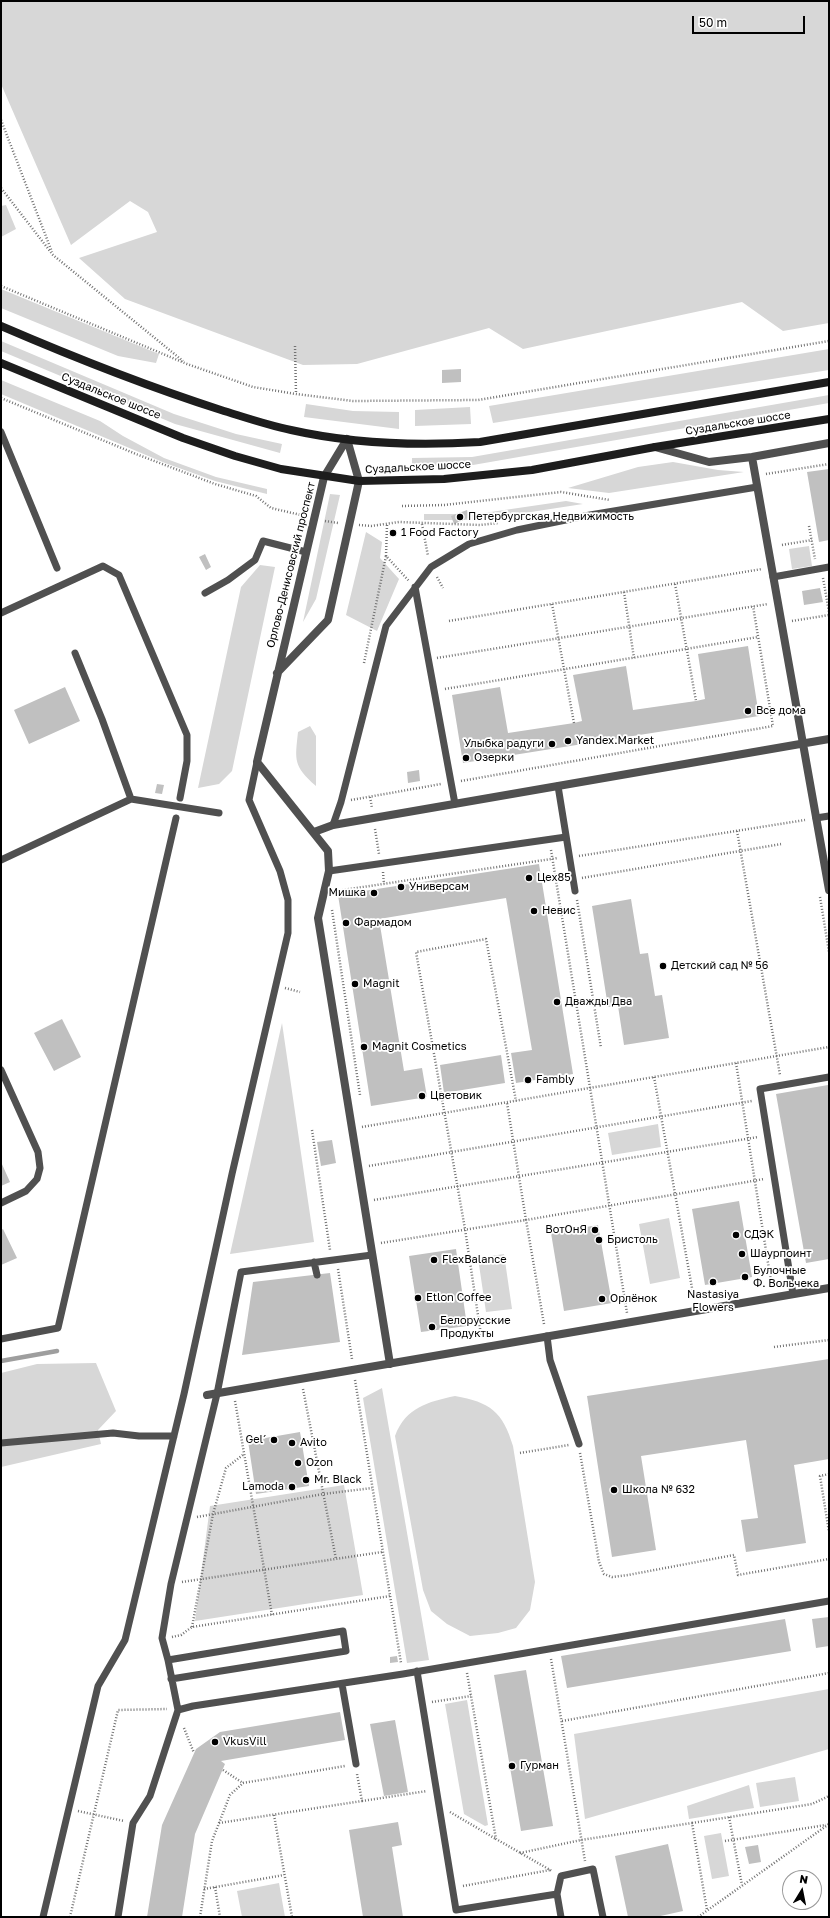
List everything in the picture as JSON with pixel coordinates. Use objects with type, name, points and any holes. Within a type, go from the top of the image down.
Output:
[{"type":"main road","name":"Суздальское шоссе","points":[[1,326],[94,364],[194,401],[290,430],[347,439],[402,444],[480,442],[829,382]]},
{"type":"main road","name":"Суздальское шоссе","points":[[1,363],[206,446],[281,468],[324,477],[358,481],[444,478],[532,470],[655,447],[829,419]]},
{"type":"street","name":"Орлово-Денисовский проспект","points":[[257,762],[276,674],[324,477],[347,439]]},
{"type":"street","points":[[276,674],[328,620],[358,481],[347,439]]},
{"type":"street","points":[[655,447],[709,462],[752,457],[829,443]]},
{"type":"street","points":[[752,457],[829,890]]},
{"type":"street","points":[[314,832],[333,825],[829,739]]},
{"type":"street","points":[[257,762],[328,851],[329,871],[318,918],[390,1364]]},
{"type":"street","points":[[207,1395],[829,1288]]},
{"type":"lane","points":[[1,432],[58,568]]},
{"type":"lane","points":[[333,825],[341,802],[386,626],[431,567],[469,544],[517,530],[590,515],[757,487]]},
{"type":"lane","points":[[205,593],[228,580],[255,560],[263,541],[306,552]]},
{"type":"lane","points":[[1,613],[103,566],[119,575],[187,734],[187,761],[180,798]]},
{"type":"lane","points":[[773,577],[829,568]]},
{"type":"lane","points":[[415,587],[455,804]]},
{"type":"lane","points":[[75,653],[102,719],[131,799]]},
{"type":"lane","points":[[43,1917],[98,1686],[125,1640],[174,1436],[232,1174],[288,932],[288,900],[280,871],[249,800],[257,762]]},
{"type":"lane","points":[[558,786],[575,891]]},
{"type":"lane","points":[[1,860],[131,799],[219,813]]},
{"type":"lane","points":[[816,818],[829,816]]},
{"type":"lane","points":[[1,1339],[58,1328],[176,818]]},
{"type":"lane","points":[[329,871],[566,837]]},
{"type":"lane","points":[[1,1070],[38,1152],[40,1168],[37,1179],[26,1191],[1,1203]]},
{"type":"lane","points":[[793,1294],[760,1089],[829,1077]]},
{"type":"lane","points":[[118,1917],[133,1823],[150,1796],[178,1710],[162,1638],[171,1584],[217,1394],[241,1272],[372,1255]]},
{"type":"lane","points":[[314,1262],[316,1275]]},
{"type":"lane","points":[[547,1336],[550,1360],[579,1444]]},
{"type":"lane","points":[[1,1443],[113,1433],[139,1436],[174,1436]]},
{"type":"lane","points":[[178,1710],[193,1706],[403,1674],[829,1601]]},
{"type":"lane","points":[[168,1660],[344,1631],[346,1651],[171,1679]]},
{"type":"lane","points":[[417,1671],[456,1910],[557,1894]]},
{"type":"lane","points":[[342,1684],[356,1764]]},
{"type":"lane","points":[[561,1917],[557,1894],[561,1876],[592,1869],[603,1917]]},
{"type":"path","points":[[1,120],[53,255]]},
{"type":"path","points":[[1,188],[53,255],[186,364]]},
{"type":"path","points":[[1,286],[186,364],[253,387],[353,401],[478,400],[829,341]]},
{"type":"path","points":[[295,346],[296,394]]},
{"type":"path","points":[[1,398],[136,454],[215,484],[256,496],[270,508],[349,525],[371,526],[387,525],[399,522],[480,525],[502,523]]},
{"type":"path","points":[[756,476],[829,464]]},
{"type":"path","points":[[402,506],[444,505],[561,492],[611,501],[603,504]]},
{"type":"path","points":[[387,525],[386,556],[415,587]]},
{"type":"path","points":[[809,526],[817,569]]},
{"type":"path","points":[[782,545],[812,540]]},
{"type":"path","points":[[449,621],[762,569]]},
{"type":"path","points":[[782,624],[829,614],[823,576],[816,578]]},
{"type":"path","points":[[675,584],[696,701]]},
{"type":"path","points":[[624,592],[634,658]]},
{"type":"path","points":[[552,604],[574,723]]},
{"type":"path","points":[[428,659],[768,604]]},
{"type":"path","points":[[341,802],[772,726],[753,606]]},
{"type":"path","points":[[434,691],[758,638]]},
{"type":"path","points":[[370,797],[384,884]]},
{"type":"path","points":[[330,892],[552,858],[570,857],[807,820]]},
{"type":"path","points":[[737,831],[781,1085]]},
{"type":"path","points":[[550,840],[628,1322]]},
{"type":"path","points":[[556,882],[781,844]]},
{"type":"path","points":[[575,891],[601,1048]]},
{"type":"path","points":[[332,908],[360,1096]]},
{"type":"path","points":[[481,1335],[465,1230],[416,952],[486,939],[516,1101]]},
{"type":"path","points":[[352,1129],[829,1047]]},
{"type":"path","points":[[736,1063],[774,1297]]},
{"type":"path","points":[[654,1077],[694,1299]]},
{"type":"path","points":[[358,1168],[761,1099]]},
{"type":"path","points":[[507,1102],[544,1324]]},
{"type":"path","points":[[363,1119],[364,1127]]},
{"type":"path","points":[[312,1130],[354,1370],[382,1552],[403,1674]]},
{"type":"path","points":[[364,1202],[768,1136]]},
{"type":"path","points":[[370,1244],[465,1230],[774,1178]]},
{"type":"path","points":[[770,1278],[774,1285]]},
{"type":"path","points":[[774,1347],[829,1340]]},
{"type":"path","points":[[301,1379],[336,1559]]},
{"type":"path","points":[[233,1391],[272,1615]]},
{"type":"path","points":[[520,1453],[579,1444],[599,1562],[604,1574],[612,1577],[734,1555],[738,1575],[829,1559]]},
{"type":"path","points":[[192,1627],[213,1514],[226,1468],[244,1454]]},
{"type":"path","points":[[829,1474],[820,1476],[829,1532]]},
{"type":"path","points":[[187,1519],[323,1494],[372,1488]]},
{"type":"path","points":[[171,1584],[382,1552]]},
{"type":"path","points":[[162,1638],[181,1635],[192,1627],[390,1596]]},
{"type":"path","points":[[549,1648],[586,1871]]},
{"type":"path","points":[[466,1663],[496,1839]]},
{"type":"path","points":[[562,1721],[829,1673]]},
{"type":"path","points":[[422,1704],[471,1696]]},
{"type":"path","points":[[70,1917],[118,1710],[149,1708],[178,1710],[194,1753]]},
{"type":"path","points":[[200,1917],[212,1841],[230,1795],[243,1783],[356,1764],[362,1801]]},
{"type":"path","points":[[223,1770],[243,1783]]},
{"type":"path","points":[[219,1823],[436,1789]]},
{"type":"path","points":[[520,1852],[581,1840],[812,1804],[829,1796]]},
{"type":"path","points":[[439,1806],[561,1876]]},
{"type":"path","points":[[68,1808],[133,1823]]},
{"type":"path","points":[[274,1815],[292,1917]]},
{"type":"path","points":[[729,1818],[742,1885]]},
{"type":"path","points":[[692,1823],[707,1910]]},
{"type":"path","points":[[725,1841],[828,1825]]},
{"type":"path","points":[[698,1917],[828,1825]]},
{"type":"path","points":[[578,1864],[585,1862]]},
{"type":"path","points":[[452,1888],[558,1868]]},
{"type":"path","points":[[204,1889],[284,1875]]},
{"type":"path","points":[[215,1887],[220,1917]]},
{"type":"shaded area","points":[[1,1],[829,1],[829,323],[783,331],[742,302],[523,349],[489,328],[357,364],[303,365],[125,299],[79,258],[157,232],[148,212],[130,201],[71,245],[1,84]]},
{"type":"shaded area","points":[[6,205],[16,229],[1,237],[1,206]]},
{"type":"shaded area","points":[[1,289],[159,354],[156,363],[118,356],[1,308]]},
{"type":"shaded area","points":[[1,341],[174,414],[236,434],[282,444],[280,453],[175,424],[1,351]]},
{"type":"shaded area","points":[[829,349],[829,370],[493,423],[489,406]]},
{"type":"shaded area","points":[[1,380],[100,421],[123,436],[164,458],[216,477],[267,489],[267,494],[215,481],[165,463],[1,394]]},
{"type":"shaded area","points":[[829,395],[829,403],[473,465],[412,466],[412,458],[472,457]]},
{"type":"shaded area","points":[[306,404],[353,411],[399,412],[399,429],[304,417]]},
{"type":"shaded area","points":[[470,407],[471,424],[415,426],[415,410]]},
{"type":"shaded area","points":[[673,462],[718,470],[744,472],[609,493],[568,488],[638,467]]},
{"type":"shaded area","points":[[330,494],[340,495],[316,599],[303,622]]},
{"type":"shaded area","points":[[566,501],[583,504],[479,520],[424,520],[424,514],[477,514]]},
{"type":"shaded area","points":[[366,532],[382,542],[380,558],[399,579],[377,631],[346,615]]},
{"type":"shaded area","points":[[809,546],[812,566],[792,569],[789,549]]},
{"type":"shaded area","points":[[260,565],[275,567],[232,771],[219,784],[198,788],[241,587]]},
{"type":"shaded area","points":[[310,726],[316,736],[316,786],[299,768],[296,756],[298,732]]},
{"type":"shaded area","points":[[282,1023],[314,1242],[230,1254]]},
{"type":"shaded area","points":[[658,1124],[661,1147],[612,1155],[608,1133]]},
{"type":"shaded area","points":[[669,1218],[680,1278],[650,1284],[639,1224]]},
{"type":"shaded area","points":[[504,1254],[512,1309],[486,1312],[478,1258]]},
{"type":"shaded area","points":[[96,1363],[116,1411],[98,1430],[101,1444],[1,1467],[1,1373],[37,1364]]},
{"type":"shaded area","points":[[382,1388],[429,1660],[407,1663],[363,1398]]},
{"type":"shaded area","points":[[455,1396],[467,1398],[486,1405],[493,1410],[505,1425],[513,1446],[535,1582],[530,1610],[516,1628],[498,1633],[470,1636],[447,1624],[431,1611],[423,1590],[395,1436],[405,1418],[419,1407]]},
{"type":"shaded area","points":[[344,1485],[363,1595],[195,1621],[210,1506]]},
{"type":"shaded area","points":[[829,1689],[829,1749],[585,1819],[574,1734]]},
{"type":"shaded area","points":[[467,1700],[488,1825],[485,1826],[464,1814],[445,1704]]},
{"type":"shaded area","points":[[795,1777],[799,1801],[760,1807],[756,1783]]},
{"type":"shaded area","points":[[749,1785],[754,1808],[689,1819],[687,1806]]},
{"type":"shaded area","points":[[721,1833],[729,1876],[712,1879],[704,1836]]},
{"type":"shaded area","points":[[279,1883],[285,1917],[242,1917],[237,1891]]},
{"type":"building","points":[[461,369],[461,382],[442,383],[442,370]]},
{"type":"building","points":[[829,469],[829,540],[819,542],[807,472]]},
{"type":"building","name":"Петербургская Недвижимость","points":[[467,510],[470,517],[454,524],[451,516]]},
{"type":"building","points":[[205,554],[211,567],[206,570],[199,557]]},
{"type":"building","points":[[820,588],[823,602],[804,605],[802,591]]},
{"type":"building","points":[[748,646],[759,716],[463,763],[452,695],[500,687],[508,733],[574,723],[582,721],[573,675],[626,666],[633,710],[696,701],[705,699],[698,654]]},
{"type":"building","points":[[65,687],[80,721],[29,744],[14,710]]},
{"type":"building","points":[[419,770],[420,781],[408,783],[407,772]]},
{"type":"building","points":[[157,784],[164,785],[162,794],[155,793]]},
{"type":"building","points":[[539,864],[573,1074],[516,1083],[511,1053],[532,1050],[506,898],[379,919],[404,1071],[422,1068],[427,1097],[371,1106],[338,895]]},
{"type":"building","points":[[631,899],[640,954],[648,953],[655,996],[662,995],[669,1038],[624,1045],[618,1006],[608,1007],[592,906]]},
{"type":"building","points":[[62,1019],[81,1057],[54,1071],[34,1033]]},
{"type":"building","points":[[501,1055],[505,1083],[444,1093],[440,1065]]},
{"type":"building","points":[[828,1085],[829,1259],[806,1263],[776,1094]]},
{"type":"building","points":[[332,1140],[336,1163],[321,1166],[317,1142]]},
{"type":"building","points":[[1,1162],[10,1182],[1,1186]]},
{"type":"building","points":[[739,1201],[752,1277],[705,1285],[692,1209]]},
{"type":"building","points":[[598,1225],[612,1303],[564,1311],[551,1233]]},
{"type":"building","points":[[3,1229],[17,1258],[1,1265],[1,1230]]},
{"type":"building","points":[[456,1249],[467,1326],[421,1332],[409,1256]]},
{"type":"building","points":[[330,1273],[340,1342],[242,1355],[253,1282]]},
{"type":"building","points":[[829,1359],[829,1459],[794,1465],[806,1543],[746,1552],[741,1520],[758,1518],[746,1440],[641,1456],[656,1550],[612,1557],[587,1396]]},
{"type":"building","points":[[300,1432],[309,1486],[256,1494],[248,1441]]},
{"type":"building","points":[[829,1617],[829,1646],[816,1648],[812,1619]]},
{"type":"building","points":[[785,1619],[791,1651],[567,1688],[561,1656]]},
{"type":"building","points":[[397,1656],[398,1662],[390,1663],[390,1657]]},
{"type":"building","points":[[526,1670],[553,1826],[521,1831],[494,1675]]},
{"type":"building","points":[[340,1712],[345,1740],[221,1761],[225,1764],[195,1834],[182,1917],[147,1917],[162,1825],[196,1749],[220,1732]]},
{"type":"building","points":[[395,1720],[408,1792],[384,1796],[370,1724]]},
{"type":"building","points":[[398,1822],[402,1845],[392,1847],[403,1917],[363,1917],[349,1830]]},
{"type":"building","points":[[668,1844],[683,1911],[656,1917],[628,1917],[615,1856]]},
{"type":"building","points":[[758,1845],[761,1862],[749,1864],[745,1847]]},
{"type":"waterway","points":[[1,1361],[57,1351]]},
{"type":"place","name":"Петербургская Недвижимость","points":[[460,517]]},
{"type":"place","name":"1 Food Factory","points":[[393,533]]},
{"type":"place","name":"Все дома","points":[[748,711]]},
{"type":"place","name":"Yandex.Market","points":[[568,741]]},
{"type":"place","name":"Улыбка радуги","points":[[552,744]]},
{"type":"place","name":"Озерки","points":[[466,758]]},
{"type":"place","name":"Цех85","points":[[529,878]]},
{"type":"place","name":"Универсам","points":[[401,887]]},
{"type":"place","name":"Мишка","points":[[374,893]]},
{"type":"place","name":"Невис","points":[[534,911]]},
{"type":"place","name":"Фармадом","points":[[346,923]]},
{"type":"place","name":"Детский сад № 56","points":[[663,966]]},
{"type":"place","name":"Magnit","points":[[355,984]]},
{"type":"place","name":"Дважды Два","points":[[557,1002]]},
{"type":"place","name":"Magnit Cosmetics","points":[[364,1047]]},
{"type":"place","name":"Fambly","points":[[528,1080]]},
{"type":"place","name":"Цветовик","points":[[422,1096]]},
{"type":"place","name":"ВотОнЯ","points":[[595,1230]]},
{"type":"place","name":"СДЭК","points":[[736,1235]]},
{"type":"place","name":"Бристоль","points":[[599,1240]]},
{"type":"place","name":"Шаурпоинт","points":[[742,1254]]},
{"type":"place","name":"FlexBalance","points":[[434,1260]]},
{"type":"place","name":"Булочные Ф. Вольчека","points":[[745,1277]]},
{"type":"place","name":"Nastasiya Flowers","points":[[713,1282]]},
{"type":"place","name":"Etlon Coffee","points":[[418,1298]]},
{"type":"place","name":"Орлёнок","points":[[602,1299]]},
{"type":"place","name":"Белорусские Продукты","points":[[432,1327]]},
{"type":"place","name":"Gel´","points":[[274,1440]]},
{"type":"place","name":"Avito","points":[[292,1443]]},
{"type":"place","name":"Ozon","points":[[298,1463]]},
{"type":"place","name":"Mr. Black","points":[[306,1480]]},
{"type":"place","name":"Lamoda","points":[[292,1487]]},
{"type":"place","name":"Школа № 632","points":[[614,1490]]},
{"type":"place","name":"VkusVill","points":[[215,1742]]},
{"type":"place","name":"Гурман","points":[[512,1766]]}]
